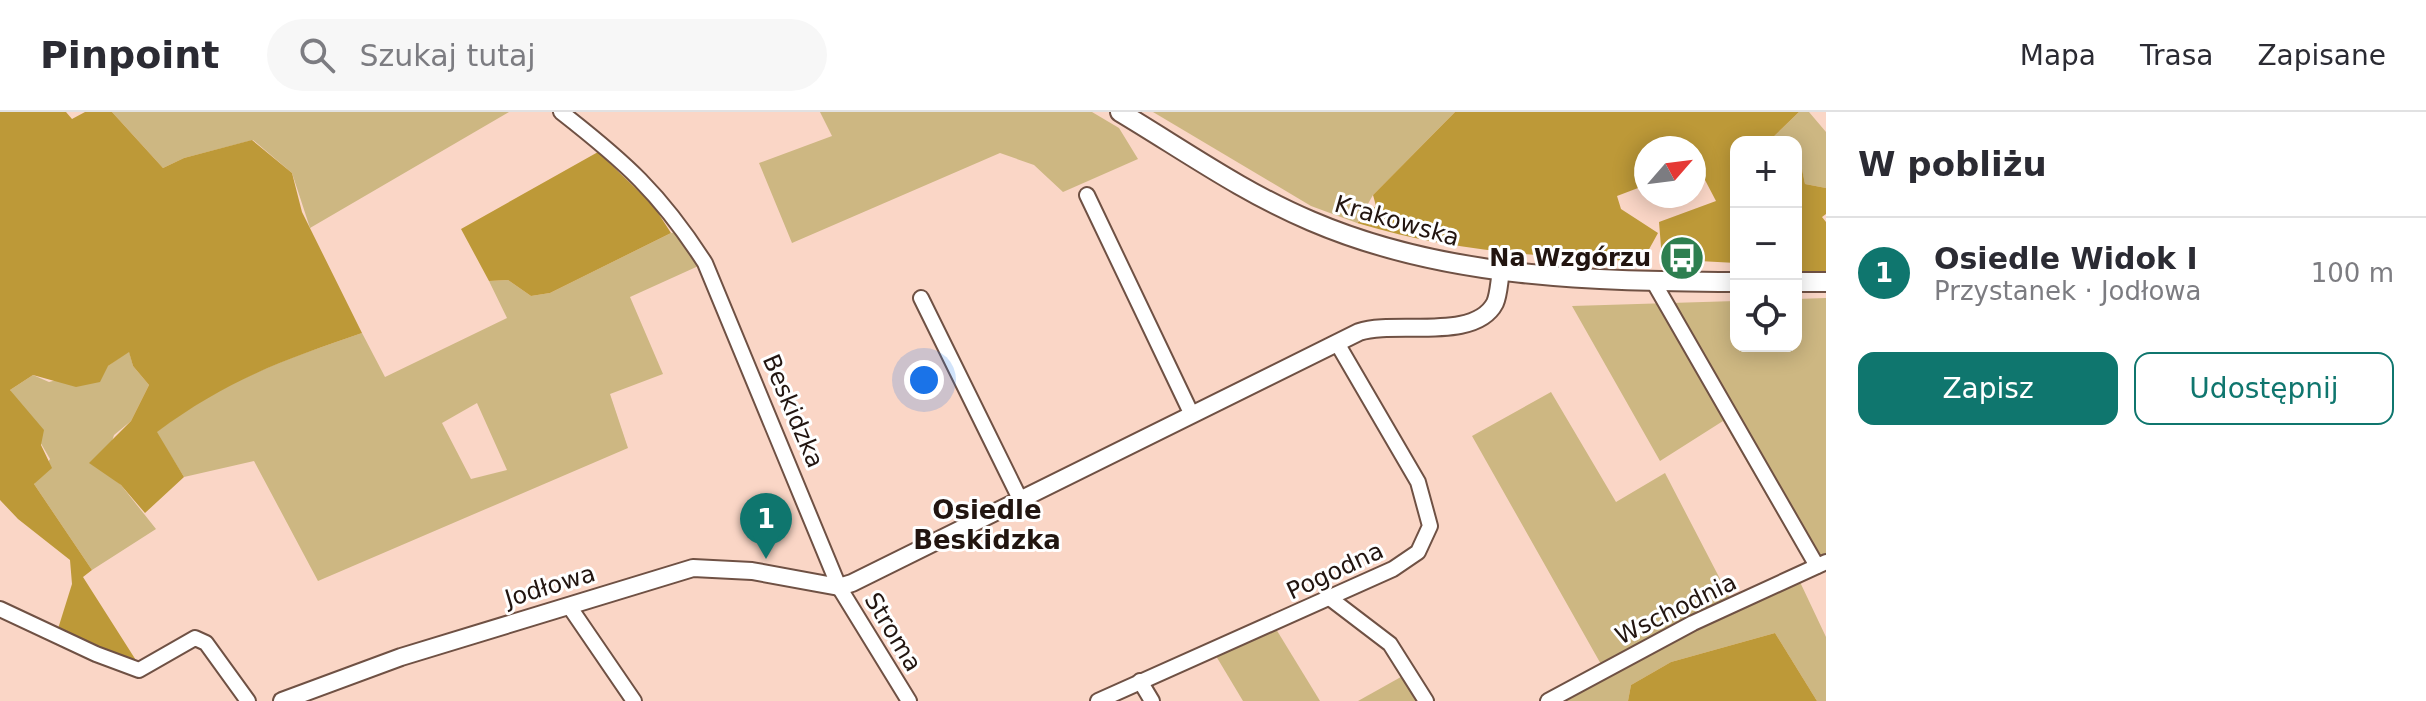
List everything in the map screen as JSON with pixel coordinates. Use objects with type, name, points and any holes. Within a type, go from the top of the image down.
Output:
[{"type":"main road","name":"Krakowska","points":[[1120,112],[1310,221],[1398,251],[1501,272],[1565,279],[1730,282]]},
{"type":"main road","points":[[1802,282],[1826,282]]},
{"type":"street","name":"Beskidzka","points":[[561,112],[637,174],[684,231],[705,263],[839,587]]},
{"type":"street","points":[[1087,195],[1192,415]]},
{"type":"street","points":[[839,587],[1337,343],[1373,328],[1455,327],[1475,320],[1495,302],[1501,272]]},
{"type":"street","points":[[1653,281],[1821,564]]},
{"type":"street","points":[[921,298],[1020,499]]},
{"type":"street","name":"Pogodna","points":[[1098,701],[1331,599],[1418,552],[1430,526],[1418,482],[1337,343]]},
{"type":"street","name":"Wschodnia","points":[[1548,701],[1693,623],[1821,564]]},
{"type":"street","name":"Jodłowa","points":[[282,701],[401,657],[693,568],[752,571],[839,587]]},
{"type":"street","name":"Stroma","points":[[839,587],[909,701]]},
{"type":"street","points":[[1331,599],[1390,644],[1426,701]]},
{"type":"street","points":[[569,606],[634,701]]},
{"type":"street","points":[[0,609],[107,659],[139,670],[195,638],[206,643],[248,701]]},
{"type":"street","points":[[1140,681],[1152,701]]},
{"type":"shaded area","points":[[0,112],[66,112],[72,119],[85,112],[112,112],[163,168],[184,158],[252,140],[292,173],[302,212],[362,333],[231,385],[157,432],[184,477],[145,513],[121,485],[89,463],[131,421],[149,385],[133,366],[129,352],[108,366],[100,382],[76,387],[33,375],[10,390],[44,430],[41,445],[52,468],[34,484],[92,570],[83,577],[139,665],[57,632],[72,584],[70,560],[18,519],[0,500]]},
{"type":"shaded area","points":[[112,112],[509,112],[310,228],[292,173],[253,140],[184,158],[163,168]]},
{"type":"shaded area","points":[[820,112],[1092,112],[1119,128],[1138,159],[1063,192],[1034,165],[1000,153],[792,243],[759,163],[832,136]]},
{"type":"shaded area","points":[[1153,112],[1455,112],[1373,195],[1357,223],[1311,206]]},
{"type":"shaded area","points":[[1455,112],[1799,112],[1774,136],[1730,136],[1730,263],[1662,259],[1659,222],[1697,208],[1706,208],[1706,205],[1716,201],[1706,182],[1706,136],[1634,136],[1634,190],[1617,196],[1621,209],[1658,233],[1647,253],[1631,261],[1459,246],[1357,223],[1376,206],[1373,195]]},
{"type":"shaded area","points":[[1799,112],[1809,112],[1826,132],[1826,188],[1805,184],[1802,136],[1774,136]]},
{"type":"shaded area","points":[[598,152],[653,205],[671,233],[550,293],[531,296],[508,280],[489,281],[461,229]]},
{"type":"shaded area","points":[[1802,169],[1805,184],[1826,188],[1826,214],[1822,217],[1826,222],[1826,273],[1802,273]]},
{"type":"shaded area","points":[[684,231],[705,263],[630,297],[663,374],[610,394],[628,448],[318,581],[254,461],[184,477],[156,432],[230,385],[362,333],[385,377],[507,318],[489,281],[508,280],[531,296],[550,293],[671,233]],"holes":[[[477,403],[507,470],[471,479],[442,423]]]},
{"type":"shaded area","points":[[1826,298],[1826,558],[1808,567],[1723,421],[1660,461],[1572,306],[1730,301],[1730,352],[1802,352],[1802,299]]},
{"type":"shaded area","points":[[129,351],[133,366],[149,385],[131,421],[114,435],[103,470],[121,485],[156,529],[92,570],[34,484],[50,459],[10,390],[33,375],[49,382],[108,366]]},
{"type":"shaded area","points":[[1551,392],[1616,502],[1665,473],[1732,602],[1602,666],[1472,436]]},
{"type":"shaded area","points":[[1800,582],[1826,637],[1826,701],[1817,701],[1775,633],[1671,662],[1631,685],[1628,701],[1557,701],[1737,608]]},
{"type":"shaded area","points":[[1276,629],[1320,701],[1243,701],[1216,656]]},
{"type":"shaded area","points":[[1775,633],[1817,701],[1628,701],[1631,685],[1671,662]]},
{"type":"shaded area","points":[[1408,673],[1426,701],[1358,701]]},
{"type":"place","name":"Na Wzgórzu","points":[[1682,258]]},
{"type":"place","name":"Osiedle Widok I","points":[[766,559]]},
{"type":"district","name":"Osiedle Beskidzka","points":[[987,525]]}]
